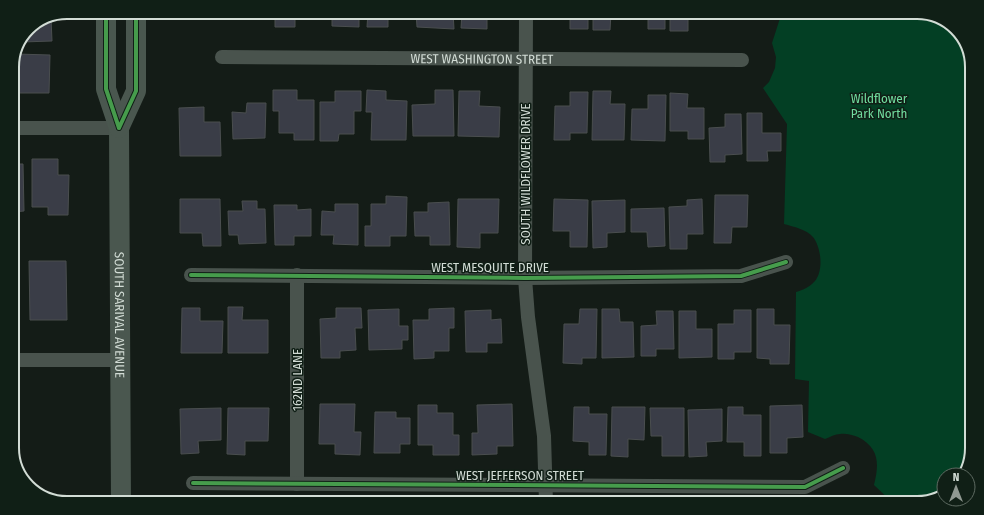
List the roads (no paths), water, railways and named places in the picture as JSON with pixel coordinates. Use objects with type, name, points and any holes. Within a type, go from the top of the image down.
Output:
[{"type":"main road","name":"SOUTH SARIVAL AVENUE","points":[[106,19],[106,89],[119,128],[121,496]]},
{"type":"main road","name":"SOUTH SARIVAL AVENUE","points":[[119,128],[136,91],[136,19]]},
{"type":"street","name":"SOUTH WILDFLOWER DRIVE","points":[[526,19],[525,278],[528,317],[544,436],[546,496]]},
{"type":"street","name":"WEST WASHINGTON STREET","points":[[222,57],[742,60]]},
{"type":"street","points":[[19,128],[119,128]]},
{"type":"street","name":"WEST MESQUITE DRIVE","points":[[191,275],[525,278],[741,276],[786,262]]},
{"type":"street","name":"162ND LANE","points":[[297,275],[297,484]]},
{"type":"street","points":[[19,360],[120,360]]},
{"type":"street","name":"WEST JEFFERSON STREET","points":[[193,484],[805,487],[843,468]]},
{"type":"park label","name":"Wildflower Park North","points":[[879,106]]}]
